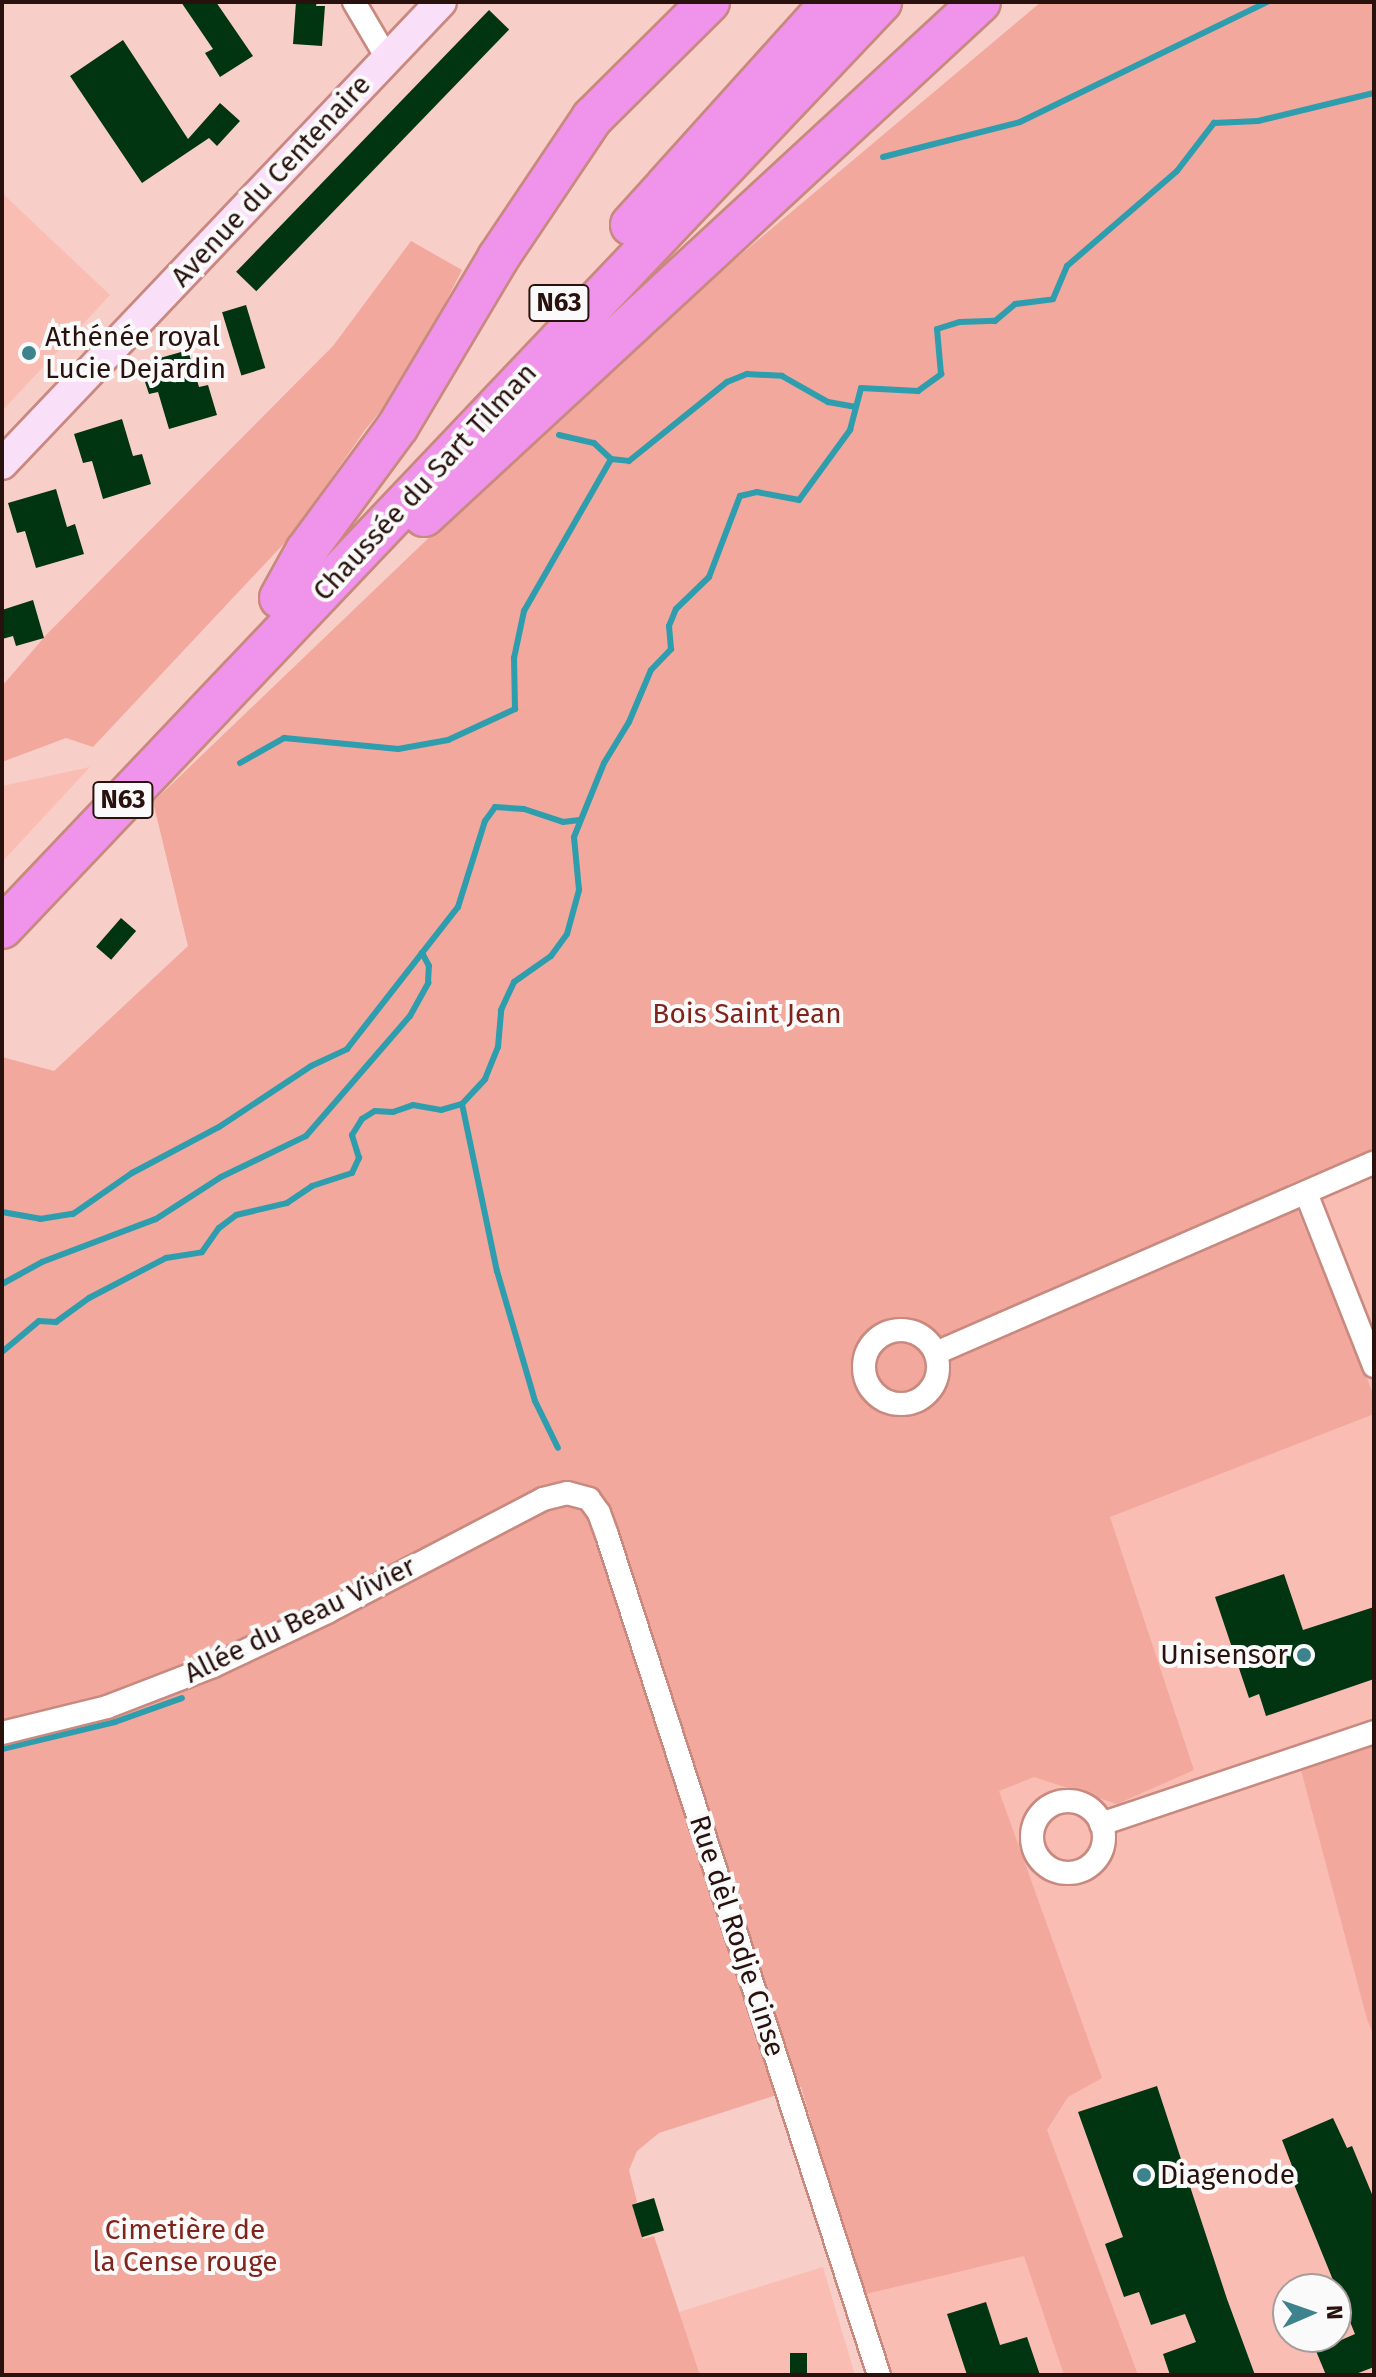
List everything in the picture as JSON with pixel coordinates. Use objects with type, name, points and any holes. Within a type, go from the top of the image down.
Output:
[{"type":"highway","points":[[280,598],[306,551],[398,426],[498,258],[592,118],[709,2]]},
{"type":"highway","name":"Chaussée du Sart Tilman","points":[[2,892],[584,276],[832,2]]},
{"type":"highway","name":"Chaussée du Sart Tilman","points":[[2,928],[353,560],[435,468],[881,2]]},
{"type":"highway","points":[[353,560],[412,526],[980,2]]},
{"type":"street","points":[[354,2],[387,58]]},
{"type":"street","name":"Avenue du Centenaire","points":[[2,464],[441,2]]},
{"type":"street","points":[[936,1353],[1374,1163]]},
{"type":"street","points":[[1306,1193],[1374,1366]]},
{"type":"street","name":"Allée du Beau Vivier","points":[[2,1733],[107,1707],[213,1666],[319,1616],[543,1499],[567,1493],[589,1499]]},
{"type":"street","name":"Rue dèl Rodje Cinse","points":[[589,1499],[599,1513],[607,1535],[879,2375]]},
{"type":"street","points":[[1101,1824],[1374,1732]]},
{"type":"shaded area","name":"Athénée royal Lucie Dejardin","points":[[2,193],[110,295],[2,411]]},
{"type":"shaded area","points":[[1374,507],[1374,2375],[888,2375],[862,2295],[679,829]]},
{"type":"shaded area","points":[[90,767],[2,862],[2,786]]},
{"type":"shaded area","points":[[823,2267],[855,2375],[700,2375],[679,2312]]},
{"type":"green space","name":"Bois Saint Jean","points":[[1041,2],[1374,2],[1374,1149],[1287,1185],[1374,1396],[1374,1414],[1110,1517],[1194,1770],[1117,1804],[1034,1777],[999,1791],[1102,2078],[1068,2097],[1047,2130],[1138,2375],[1064,2375],[1024,2256],[862,2295],[801,2087],[659,2133],[637,2151],[629,2170],[637,2202],[632,2205],[643,2239],[654,2236],[700,2375],[2,2375],[2,1057],[54,1071],[188,946],[153,802],[607,367]]},
{"type":"green space","points":[[411,241],[462,270],[405,381],[365,430],[291,536],[93,747],[66,738],[2,762],[2,686],[48,633],[333,346]]},
{"type":"green space","points":[[1374,1746],[1374,2036],[1301,1770]]},
{"type":"building","points":[[181,2],[216,2],[253,56],[220,77],[205,53],[213,49]]},
{"type":"building","points":[[296,2],[317,2],[316,6],[325,6],[322,46],[293,44]]},
{"type":"building","points":[[489,10],[509,29],[256,291],[236,272]]},
{"type":"building","points":[[123,40],[188,139],[220,103],[240,121],[217,146],[209,138],[142,183],[70,76]]},
{"type":"building","points":[[246,305],[265,368],[241,375],[222,312]]},
{"type":"building","points":[[188,350],[199,387],[208,385],[217,415],[169,429],[158,392],[149,394],[139,364]]},
{"type":"building","points":[[122,419],[133,456],[142,454],[151,484],[103,499],[92,461],[83,463],[74,434]]},
{"type":"building","points":[[56,489],[67,527],[75,524],[84,554],[36,568],[25,531],[17,533],[8,503]]},
{"type":"building","points":[[33,600],[44,638],[16,646],[13,636],[2,639],[2,610]]},
{"type":"building","points":[[121,918],[136,931],[111,960],[96,947]]},
{"type":"building","name":"Unisensor","points":[[1284,1574],[1303,1630],[1374,1607],[1374,1679],[1266,1716],[1259,1694],[1249,1698],[1215,1597]]},
{"type":"building","name":"Diagenode","points":[[1157,2086],[1255,2375],[1170,2375],[1163,2354],[1196,2342],[1185,2314],[1151,2325],[1139,2292],[1124,2297],[1105,2244],[1123,2237],[1078,2112]]},
{"type":"building","points":[[1333,2118],[1347,2148],[1352,2146],[1374,2199],[1374,2367],[1353,2375],[1326,2375],[1317,2353],[1352,2353],[1352,2335],[1355,2334],[1352,2327],[1352,2273],[1330,2273],[1289,2172],[1294,2171],[1282,2140]]},
{"type":"building","points":[[654,2198],[664,2231],[642,2237],[632,2205]]},
{"type":"building","points":[[986,2302],[1000,2345],[1027,2337],[1040,2375],[967,2375],[947,2314]]},
{"type":"building","points":[[790,2353],[807,2353],[807,2375],[790,2375]]},
{"type":"waterway","points":[[883,157],[1020,122],[1267,2]]},
{"type":"waterway","points":[[2,1352],[39,1321],[56,1322],[89,1298],[166,1258],[202,1252],[219,1228],[236,1215],[287,1203],[312,1186],[352,1173],[359,1158],[352,1135],[362,1119],[375,1111],[393,1112],[413,1105],[441,1110],[462,1104],[485,1079],[498,1047],[501,1010],[514,982],[551,956],[567,934],[579,890],[574,837],[604,763],[629,722],[651,670],[671,649],[669,626],[676,609],[709,577],[740,496],[757,492],[799,500],[850,430],[861,388],[918,391],[941,374],[937,329],[960,322],[995,321],[1015,304],[1053,299],[1067,266],[1177,171],[1214,123],[1258,121],[1374,93]]},
{"type":"waterway","points":[[559,435],[594,443],[611,459],[629,461],[727,382],[747,374],[782,376],[828,402],[855,407]]},
{"type":"waterway","points":[[240,763],[284,738],[398,749],[448,740],[515,709],[514,658],[524,611],[611,459]]},
{"type":"waterway","points":[[2,1212],[40,1219],[73,1214],[132,1173],[219,1127],[311,1066],[347,1049],[458,907],[485,821],[495,807],[524,809],[563,822],[580,820]]},
{"type":"waterway","points":[[2,1284],[42,1262],[156,1219],[221,1177],[306,1136],[410,1016],[428,983],[429,966],[422,953]]},
{"type":"waterway","points":[[462,1104],[497,1271],[535,1401],[558,1448]]},
{"type":"waterway","points":[[2,1749],[115,1722],[182,1698]]},
{"type":"place","name":"Athénée royal Lucie Dejardin","points":[[29,353]]},
{"type":"place","name":"Unisensor","points":[[1304,1655]]},
{"type":"place","name":"Diagenode","points":[[1144,2175]]},
{"type":"park label","name":"Cimetière de la Cense rouge","points":[[185,2246]]}]
